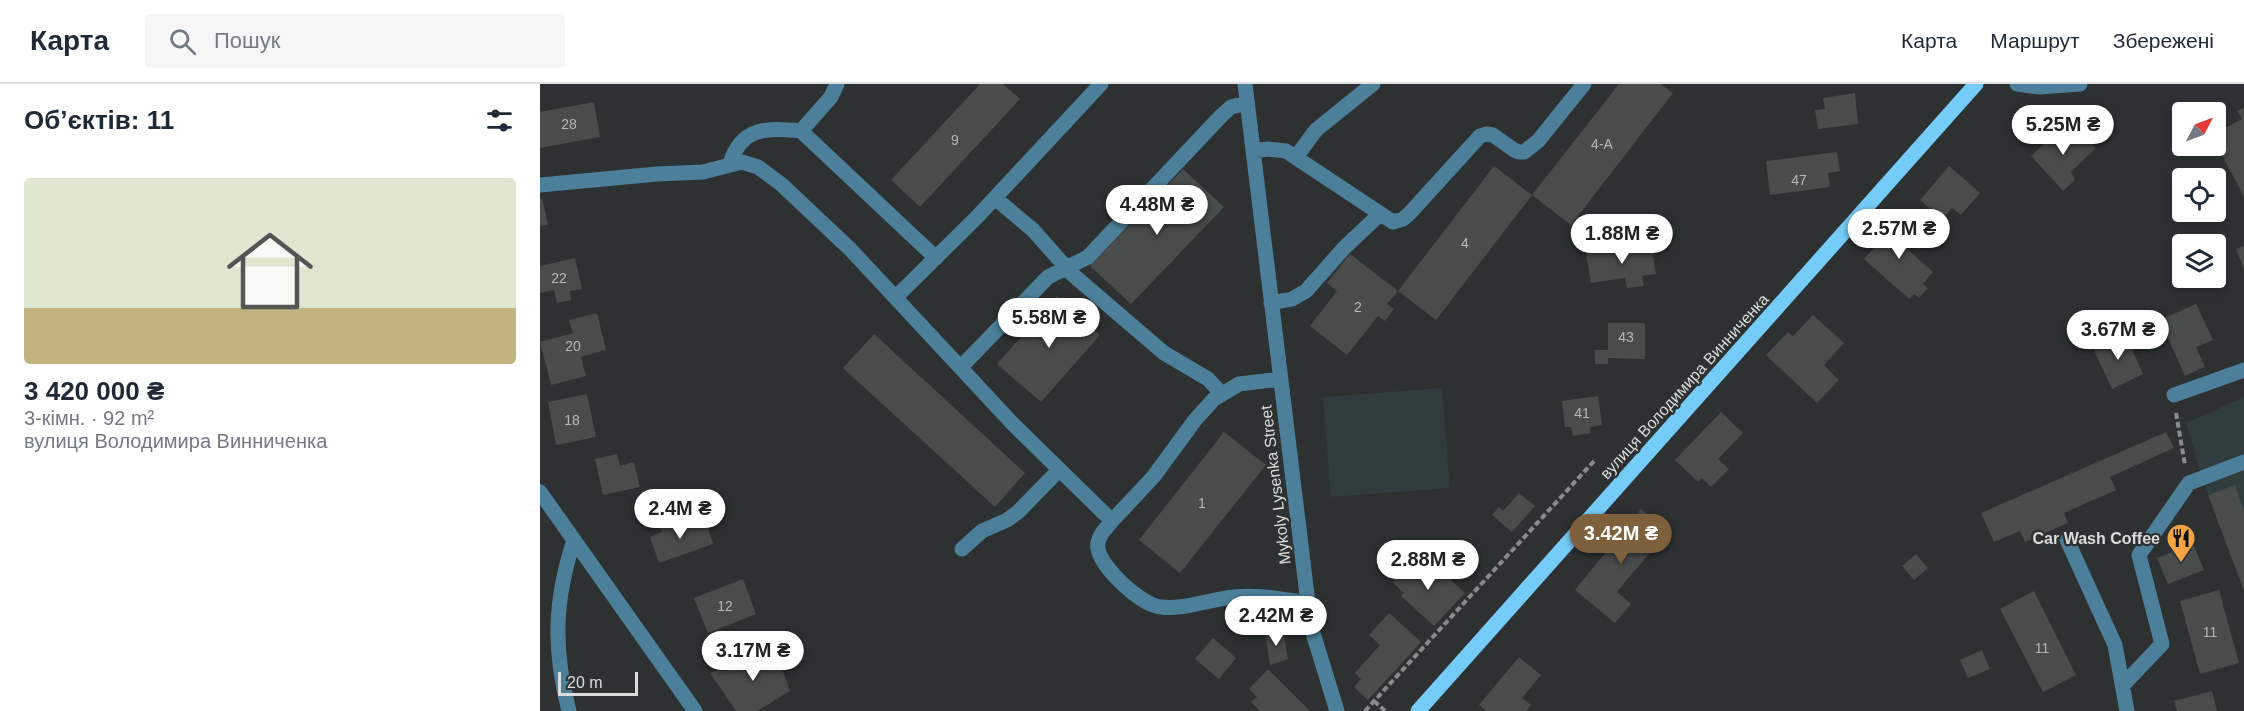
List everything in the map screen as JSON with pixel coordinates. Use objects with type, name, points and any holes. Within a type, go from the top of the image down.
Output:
[{"type":"main road","name":"вулиця Володимира Винниченка","points":[[1418,711],[1976,84]]},
{"type":"street","points":[[801,131],[831,98],[837,84]]},
{"type":"street","points":[[896,297],[995,198],[1101,84]]},
{"type":"street","name":"Mykoly Lysenka Street","points":[[1245,84],[1308,603],[1313,633],[1337,711]]},
{"type":"street","points":[[1296,157],[1316,130],[1373,84]]},
{"type":"street","points":[[1253,151],[1277,149],[1296,157],[1393,222],[1403,219],[1480,136],[1493,135],[1519,152],[1530,149],[1584,84]]},
{"type":"street","points":[[2017,84],[2039,87],[2080,84]]},
{"type":"street","points":[[961,367],[1048,277],[1088,257],[1222,115],[1231,107],[1247,103]]},
{"type":"street","points":[[730,164],[735,150],[749,135],[764,130],[801,131],[936,258]]},
{"type":"street","points":[[540,185],[703,172],[742,162],[768,174],[850,249],[1059,470],[1112,521]]},
{"type":"street","points":[[995,198],[1032,230],[1065,267],[1164,353],[1208,379],[1222,394]]},
{"type":"street","points":[[1271,303],[1292,299],[1306,291],[1344,248],[1380,214]]},
{"type":"street","points":[[2175,395],[2244,370]]},
{"type":"street","points":[[1281,379],[1239,384],[1222,394],[1206,408],[1148,484],[1112,521],[1098,542],[1098,550],[1124,585],[1155,606],[1170,607],[1247,596],[1308,603]]},
{"type":"street","points":[[2123,685],[2162,644],[2139,555],[2189,483],[2244,462]]},
{"type":"street","points":[[962,549],[982,531],[1007,520],[1018,512],[1059,470]]},
{"type":"street","points":[[540,492],[695,711]]},
{"type":"street","points":[[569,711],[560,670],[557,636],[563,573],[574,540]]},
{"type":"street","points":[[2067,540],[2115,645],[2127,711]]},
{"type":"path","points":[[2177,429],[2189,483]]},
{"type":"path","points":[[1365,711],[1595,460]]},
{"type":"path","points":[[1374,701],[1385,711]]},
{"type":"shaded area","points":[[1442,388],[1450,488],[1331,497],[1323,397]]},
{"type":"shaded area","points":[[2244,397],[2244,515],[2219,524],[2186,423]]},
{"type":"building","points":[[980,84],[1003,84],[1020,99],[920,207],[891,180]]},
{"type":"building","points":[[1619,84],[1661,84],[1673,93],[1571,225],[1532,195]]},
{"type":"building","points":[[1855,93],[1858,124],[1818,129],[1815,110],[1825,109],[1823,98]]},
{"type":"building","points":[[594,102],[600,137],[540,148],[540,112]]},
{"type":"building","points":[[2244,108],[2244,197],[2223,156],[2226,156],[2226,128],[2242,119],[2237,111]]},
{"type":"building","points":[[2065,125],[2083,143],[2087,139],[2096,148],[2071,172],[2075,180],[2063,191],[2031,156]]},
{"type":"building","points":[[1837,152],[1840,171],[1828,173],[1830,187],[1770,195],[1766,161]]},
{"type":"building","points":[[1494,166],[1532,195],[1436,320],[1398,291]]},
{"type":"building","points":[[1949,166],[1980,193],[1961,215],[1952,208],[1942,219],[1920,200]]},
{"type":"building","points":[[1183,169],[1224,207],[1131,304],[1090,266]]},
{"type":"building","points":[[542,198],[548,225],[540,226],[540,199]]},
{"type":"building","points":[[1892,215],[1917,237],[1907,249],[1933,272],[1923,284],[1928,288],[1919,298],[1914,294],[1909,299],[1864,259],[1885,236],[1879,231]]},
{"type":"building","points":[[1651,243],[1656,274],[1642,276],[1644,286],[1627,288],[1625,278],[1591,283],[1586,253]]},
{"type":"building","points":[[2244,246],[2244,269],[2236,249]]},
{"type":"building","points":[[1350,254],[1398,291],[1387,304],[1394,309],[1385,321],[1378,316],[1347,355],[1310,326],[1337,291],[1327,283]]},
{"type":"building","points":[[575,258],[582,289],[570,291],[571,300],[557,303],[554,290],[540,293],[540,266]]},
{"type":"building","points":[[1057,296],[1100,335],[1041,402],[997,364]]},
{"type":"building","points":[[2196,304],[2213,340],[2196,347],[2205,367],[2185,376],[2160,320]]},
{"type":"building","points":[[597,313],[606,350],[581,357],[586,376],[551,385],[540,342],[573,333],[569,320]]},
{"type":"building","points":[[1813,315],[1844,343],[1824,365],[1839,380],[1817,403],[1766,355],[1788,332],[1793,336]]},
{"type":"building","points":[[1608,323],[1645,323],[1645,359],[1608,358],[1608,364],[1595,364],[1595,350],[1608,350]]},
{"type":"building","points":[[2125,333],[2143,374],[2112,389],[2093,348]]},
{"type":"building","points":[[874,334],[1025,473],[995,507],[843,368]]},
{"type":"building","points":[[587,394],[596,437],[556,445],[548,402]]},
{"type":"building","points":[[1598,396],[1602,425],[1590,427],[1591,433],[1573,436],[1571,427],[1565,427],[1562,401]]},
{"type":"building","points":[[1721,412],[1743,433],[1718,459],[1729,469],[1711,487],[1702,478],[1698,482],[1675,460]]},
{"type":"building","points":[[1224,432],[1266,465],[1180,573],[1139,540]]},
{"type":"building","points":[[2166,432],[2174,448],[2110,477],[2116,490],[2064,513],[2068,523],[2025,542],[2020,531],[1994,542],[1981,513]]},
{"type":"building","points":[[617,454],[620,466],[634,462],[640,487],[603,495],[595,459]]},
{"type":"building","points":[[2235,485],[2244,511],[2244,591],[2208,495]]},
{"type":"building","points":[[1519,493],[1535,506],[1512,532],[1492,515],[1499,507],[1503,511]]},
{"type":"building","points":[[1641,509],[1668,531],[1617,592],[1631,604],[1615,623],[1575,590]]},
{"type":"building","points":[[705,519],[713,544],[659,563],[650,537],[662,532],[660,526],[676,520],[679,529]]},
{"type":"building","name":"Car Wash Coffee","points":[[2193,544],[2204,570],[2168,584],[2157,558]]},
{"type":"building","points":[[1916,554],[1928,568],[1914,580],[1902,566]]},
{"type":"building","points":[[1413,559],[1425,569],[1432,562],[1465,593],[1434,626],[1401,596],[1404,593],[1392,582]]},
{"type":"building","points":[[743,579],[756,614],[708,633],[694,598]]},
{"type":"building","points":[[2219,590],[2239,663],[2200,674],[2180,601]]},
{"type":"building","points":[[2034,591],[2076,675],[2043,692],[2000,609]]},
{"type":"building","points":[[1389,613],[1421,642],[1368,700],[1354,687],[1361,679],[1355,673],[1380,645],[1369,635]]},
{"type":"building","points":[[1283,630],[1288,659],[1270,665],[1265,633]]},
{"type":"building","points":[[1213,638],[1236,658],[1219,679],[1195,659]]},
{"type":"building","points":[[775,649],[790,691],[757,711],[736,711],[710,673]]},
{"type":"building","points":[[1982,650],[1990,669],[1968,678],[1960,660]]},
{"type":"building","points":[[1519,657],[1541,675],[1522,698],[1531,705],[1526,711],[1487,711],[1479,705]]},
{"type":"building","points":[[1268,669],[1308,711],[1260,711],[1251,702],[1257,697],[1249,689]]},
{"type":"building","points":[[2212,691],[2217,711],[2177,711],[2174,701]]},
{"type":"place","name":"Car Wash Coffee","points":[[2181,564]]}]
